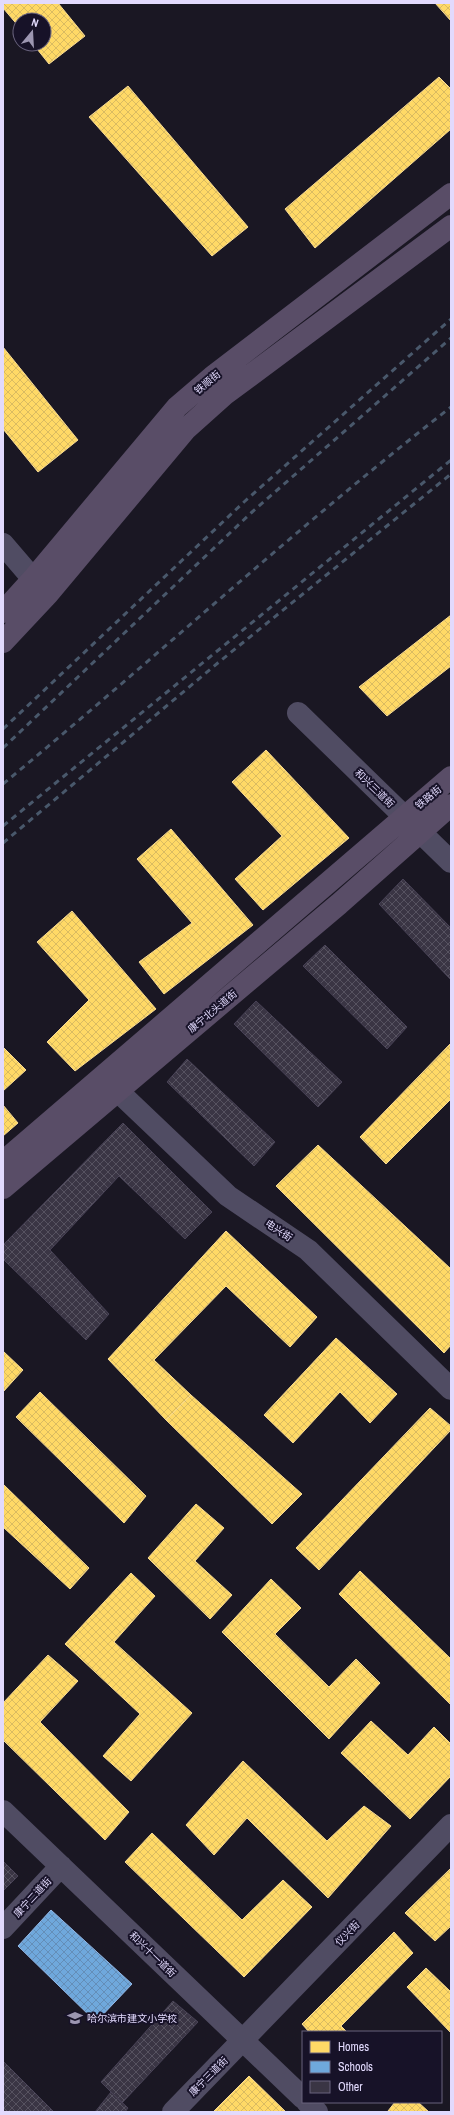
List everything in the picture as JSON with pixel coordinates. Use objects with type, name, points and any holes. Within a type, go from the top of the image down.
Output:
[{"type":"main road","name":"铁顺街","points":[[3,612],[33,579],[177,408],[212,377],[451,194]]},
{"type":"main road","name":"铁顺街","points":[[3,642],[48,594],[186,429],[224,395],[451,226]]},
{"type":"main road","name":"铁路街","points":[[404,816],[451,777]]},
{"type":"main road","name":"铁路街","points":[[420,832],[451,805]]},
{"type":"main road","name":"康宁北头道街","points":[[3,1188],[110,1084],[404,816]]},
{"type":"main road","name":"康宁北头道街","points":[[3,1162],[110,1084],[327,914],[420,832]]},
{"type":"street","points":[[3,544],[33,579]]},
{"type":"street","name":"和兴三道街","points":[[298,713],[451,862]]},
{"type":"street","name":"电兴街","points":[[110,1084],[228,1196],[308,1250],[451,1389]]},
{"type":"street","name":"和兴十一道街","points":[[3,1810],[302,2097]]},
{"type":"street","name":"仪兴街","points":[[243,2041],[451,1825]]},
{"type":"street","name":"康宁二道街","points":[[3,1928],[61,1866]]},
{"type":"street","name":"康宁三道街","points":[[173,2112],[243,2041]]},
{"type":"street","points":[[308,2103],[317,2112]]},
{"type":"building: Homes","points":[[3,3],[58,3],[85,36],[49,64],[39,52],[52,52],[52,12],[12,12],[12,19],[3,8]]},
{"type":"building: Homes","points":[[435,3],[451,3],[451,21]]},
{"type":"building: Homes","points":[[439,77],[451,89],[451,129],[315,248],[285,209]]},
{"type":"building: Homes","points":[[128,86],[248,227],[212,256],[89,117]]},
{"type":"building: Homes","points":[[3,347],[78,440],[38,472],[3,429]]},
{"type":"building: Homes","points":[[451,615],[451,666],[387,716],[359,687]]},
{"type":"building: Homes","points":[[266,750],[349,838],[263,910],[235,879],[282,836],[232,782]]},
{"type":"building: Homes","points":[[171,829],[253,925],[164,994],[139,962],[192,923],[137,859]]},
{"type":"building: Homes","points":[[72,911],[156,1009],[75,1071],[47,1042],[89,1000],[37,942]]},
{"type":"building: Homes","points":[[451,1043],[451,1099],[386,1164],[360,1137]]},
{"type":"building: Homes","points":[[3,1047],[26,1070],[3,1091]]},
{"type":"building: Homes","points":[[3,1105],[18,1123],[3,1136]]},
{"type":"building: Homes","points":[[318,1145],[451,1269],[451,1345],[444,1353],[276,1186]]},
{"type":"building: Homes","points":[[226,1231],[317,1317],[290,1347],[226,1286],[154,1360],[191,1395],[166,1420],[108,1359]]},
{"type":"building: Homes","points":[[336,1338],[397,1394],[370,1423],[340,1392],[293,1443],[264,1415]]},
{"type":"building: Homes","points":[[3,1351],[23,1370],[3,1392]]},
{"type":"building: Homes","points":[[40,1392],[146,1496],[124,1523],[16,1417]]},
{"type":"building: Homes","points":[[191,1395],[302,1494],[272,1524],[166,1420]]},
{"type":"building: Homes","points":[[430,1408],[451,1426],[451,1430],[319,1570],[296,1548]]},
{"type":"building: Homes","points":[[3,1484],[89,1568],[70,1589],[3,1527]]},
{"type":"building: Homes","points":[[196,1504],[224,1528],[195,1561],[232,1595],[210,1619],[148,1558]]},
{"type":"building: Homes","points":[[360,1571],[451,1659],[451,1705],[339,1594]]},
{"type":"building: Homes","points":[[131,1573],[155,1596],[114,1642],[192,1713],[131,1781],[103,1756],[140,1714],[65,1644]]},
{"type":"building: Homes","points":[[271,1579],[301,1608],[275,1634],[329,1687],[356,1659],[380,1683],[329,1739],[222,1632]]},
{"type":"building: Homes","points":[[48,1655],[78,1681],[40,1722],[129,1812],[105,1840],[3,1740],[3,1703]]},
{"type":"building: Homes","points":[[371,1721],[408,1755],[434,1727],[451,1744],[451,1776],[410,1819],[341,1753]]},
{"type":"building: Homes","points":[[243,1761],[327,1841],[364,1806],[391,1826],[328,1898],[247,1818],[214,1855],[186,1825]]},
{"type":"building: Homes","points":[[152,1833],[242,1920],[283,1880],[312,1907],[244,1977],[125,1862]]},
{"type":"building: Homes","points":[[451,1868],[451,1926],[435,1941],[405,1913]]},
{"type":"building: Homes","points":[[394,1932],[413,1953],[341,2026],[346,2031],[308,2031],[302,2024]]},
{"type":"building: Homes","points":[[426,1968],[451,1992],[451,2033],[407,1987]]},
{"type":"building: Homes","points":[[249,2076],[286,2112],[213,2112]]},
{"type":"building: Homes","points":[[394,2103],[419,2103],[429,2112],[389,2112],[388,2111]]},
{"type":"building: Schools","points":[[51,1910],[132,1984],[96,2022],[18,1946]]},
{"type":"building: Other","points":[[403,879],[451,928],[451,980],[379,904]]},
{"type":"building: Other","points":[[325,945],[407,1027],[387,1049],[303,966]]},
{"type":"building: Other","points":[[256,1001],[342,1082],[318,1107],[234,1024]]},
{"type":"building: Other","points":[[187,1059],[275,1142],[254,1166],[167,1082]]},
{"type":"building: Other","points":[[123,1123],[212,1212],[185,1239],[119,1176],[50,1250],[109,1314],[86,1340],[3,1259],[3,1245]]},
{"type":"building: Other","points":[[3,1861],[18,1876],[3,1891]]},
{"type":"building: Other","points":[[173,2001],[198,2022],[122,2103],[101,2082]]},
{"type":"building: Other","points":[[3,2061],[54,2112],[3,2112]]},
{"type":"building: Other","points":[[111,2092],[128,2108],[125,2112],[95,2112]]},
{"type":"railway","points":[[3,729],[244,502],[451,319]]},
{"type":"railway","points":[[3,748],[251,513],[451,338]]},
{"type":"railway","points":[[3,784],[281,546],[451,407]]},
{"type":"railway","points":[[3,826],[451,460]]},
{"type":"railway","points":[[3,843],[219,662],[451,474]]},
{"type":"place","name":"哈尔滨市建文小学校","points":[[75,2018]]}]
